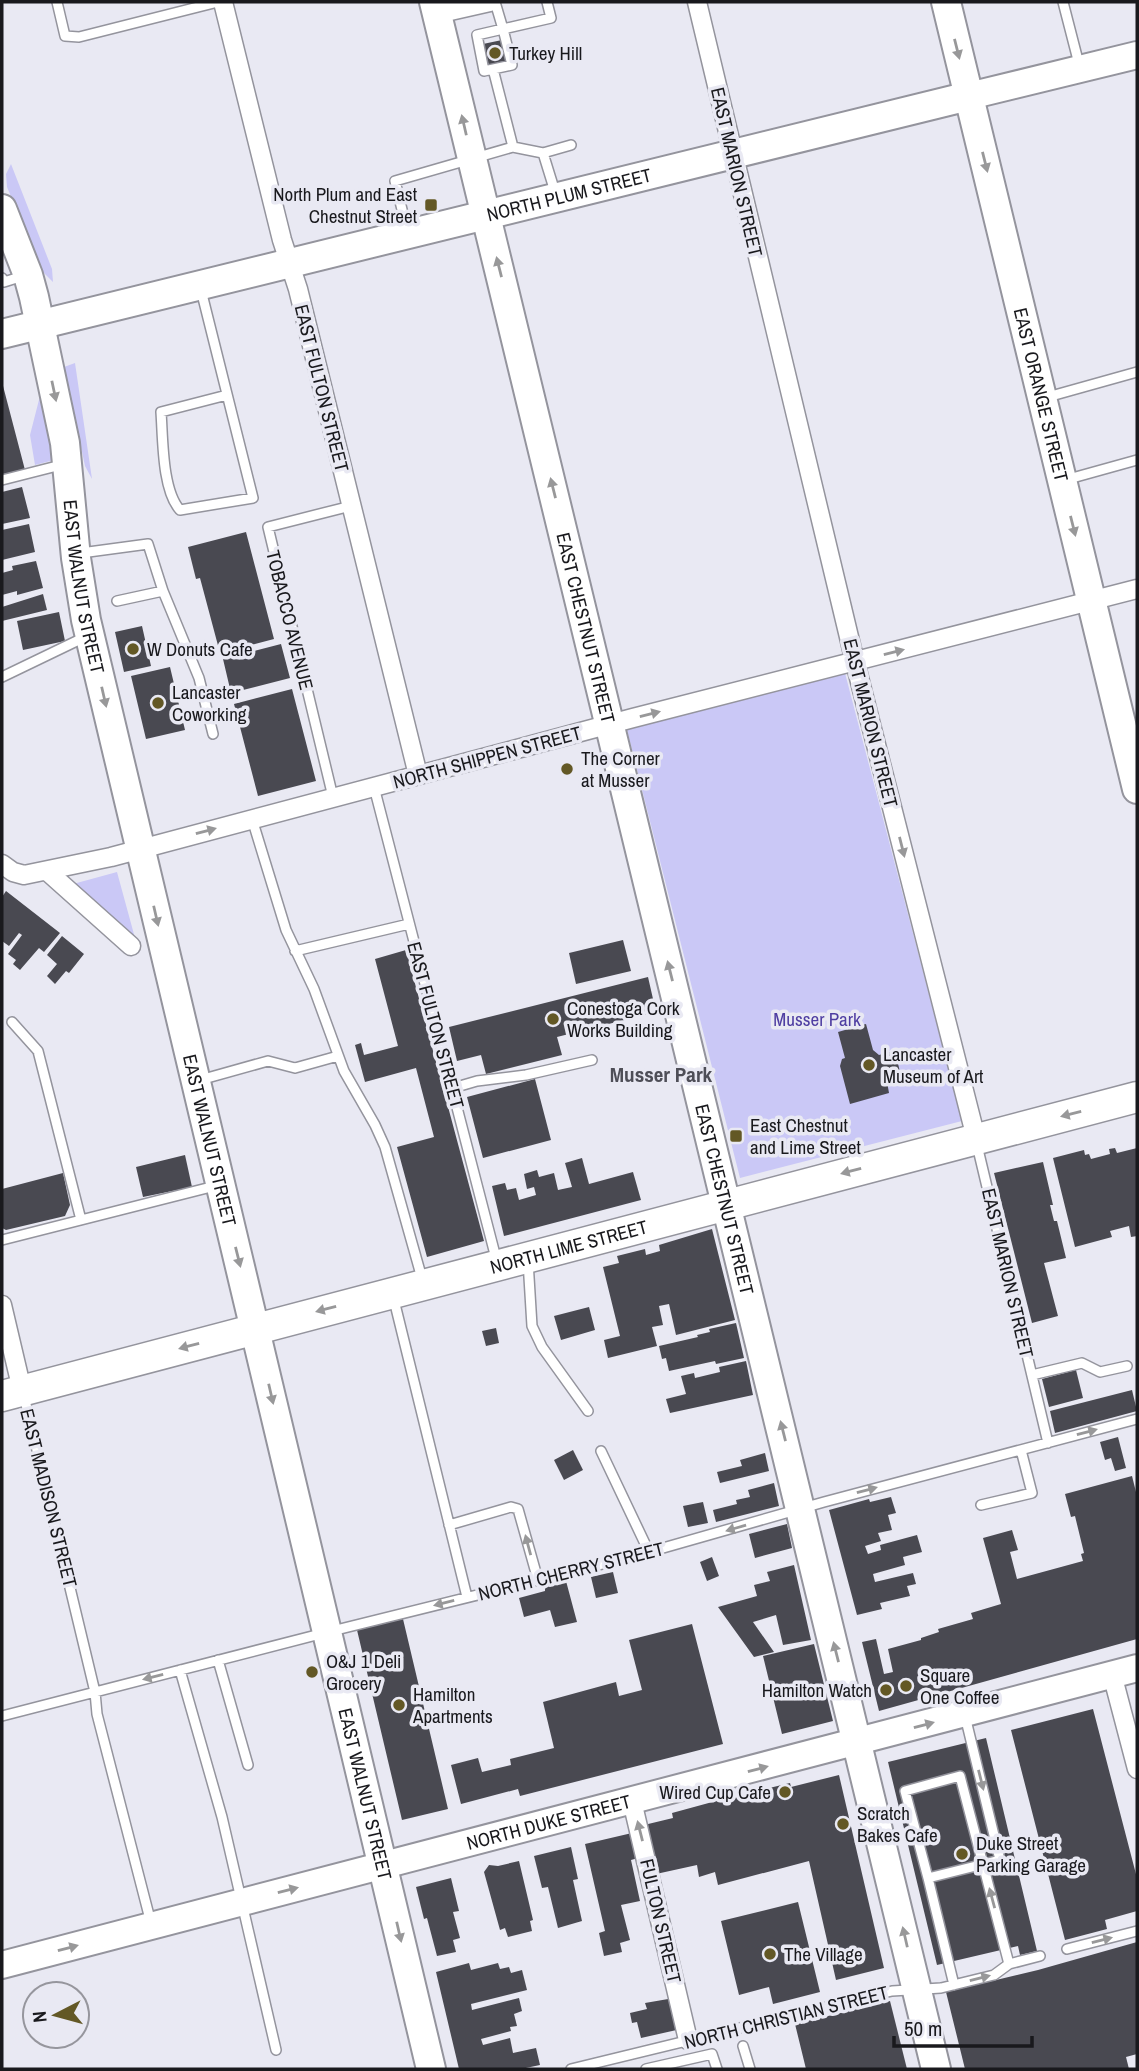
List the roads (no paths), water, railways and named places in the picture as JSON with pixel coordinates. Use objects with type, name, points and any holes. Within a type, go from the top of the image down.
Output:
[{"type":"highway","name":"NORTH LIME STREET","points":[[12,1393],[1137,1097]]},
{"type":"main road","name":"EAST ORANGE STREET","points":[[946,2],[1137,789]]},
{"type":"main road","name":"EAST CHESTNUT STREET","points":[[436,8],[936,2069]]},
{"type":"main road","name":"NORTH PLUM STREET","points":[[4,331],[1137,54]]},
{"type":"main road","name":"EAST WALNUT STREET","points":[[2,209],[9,281],[40,324],[68,463],[81,597],[431,2069]]},
{"type":"main road","name":"NORTH DUKE STREET","points":[[2,1965],[1125,1671]]},
{"type":"street","name":"EAST FULTON STREET","points":[[220,2],[418,775]]},
{"type":"street","points":[[436,8],[492,2]]},
{"type":"street","name":"EAST MARION STREET","points":[[697,2],[855,662],[976,1138]]},
{"type":"street","name":"NORTH SHIPPEN STREET","points":[[2,864],[18,874],[47,871],[140,849],[610,724],[1137,590]]},
{"type":"street","points":[[47,871],[131,946]]},
{"type":"street","name":"EAST MADISON STREET","points":[[2,1305],[12,1393]]},
{"type":"street","points":[[1125,1671],[1137,1769]]},
{"type":"street","name":"FULTON STREET","points":[[632,1801],[688,2040]]},
{"type":"lane","points":[[57,2],[65,36],[79,37],[189,5],[220,2]]},
{"type":"lane","points":[[492,2],[503,29],[512,65],[484,71],[477,36],[503,29],[551,18],[547,2]]},
{"type":"lane","points":[[1063,2],[1080,69]]},
{"type":"lane","points":[[493,69],[513,147]]},
{"type":"lane","points":[[407,234],[395,181],[513,147],[543,153],[570,145]]},
{"type":"lane","points":[[543,153],[557,197]]},
{"type":"lane","points":[[200,285],[253,498],[180,510],[173,502],[166,471],[161,412],[227,395]]},
{"type":"lane","points":[[1043,398],[1137,372]]},
{"type":"lane","points":[[1062,481],[1137,460]]},
{"type":"lane","points":[[2,480],[68,463]]},
{"type":"lane","name":"TOBACCO AVENUE","points":[[333,797],[268,527],[351,506]]},
{"type":"lane","points":[[75,554],[148,544],[163,591],[199,678],[213,734]]},
{"type":"lane","points":[[117,601],[163,591]]},
{"type":"lane","points":[[2,677],[90,635]]},
{"type":"lane","name":"EAST FULTON STREET","points":[[374,787],[497,1264]]},
{"type":"lane","points":[[252,819],[280,914],[295,951],[317,997],[344,1071],[385,1147],[424,1284]]},
{"type":"lane","points":[[295,951],[409,924]]},
{"type":"lane","points":[[12,1021],[38,1051],[81,1220]]},
{"type":"lane","points":[[195,1081],[268,1061],[295,1068],[338,1056]]},
{"type":"lane","points":[[453,1088],[477,1081],[526,1075],[592,1060]]},
{"type":"lane","name":"EAST MARION STREET","points":[[976,1138],[1048,1443]]},
{"type":"lane","points":[[2,1240],[220,1185]]},
{"type":"lane","points":[[527,1256],[533,1326],[542,1347],[588,1410]]},
{"type":"lane","points":[[392,1292],[467,1597]]},
{"type":"lane","points":[[1032,1375],[1083,1363],[1100,1373],[1127,1366]]},
{"type":"lane","name":"EAST MADISON STREET","points":[[12,1393],[95,1692],[97,1714],[152,1926]]},
{"type":"lane","name":"NORTH CHERRY STREET","points":[[2,1716],[649,1552],[1137,1419]]},
{"type":"lane","points":[[981,1505],[1032,1493],[1021,1450]]},
{"type":"lane","points":[[601,1451],[649,1552]]},
{"type":"lane","points":[[449,1525],[511,1507],[518,1509],[538,1580]]},
{"type":"lane","points":[[218,1660],[248,1765]]},
{"type":"lane","points":[[180,1670],[222,1817],[276,2050]]},
{"type":"lane","points":[[928,1878],[1000,1860],[965,1714]]},
{"type":"lane","points":[[954,1985],[905,1791],[960,1776],[1009,1964]]},
{"type":"lane","points":[[1067,1949],[1137,1931]]},
{"type":"lane","name":"NORTH CHRISTIAN STREET","points":[[571,2069],[891,1991],[954,1985],[994,1975],[1009,1964],[1040,1956]]},
{"type":"lane","points":[[743,2046],[750,2069]]},
{"type":"lane","points":[[646,2069],[712,2054],[718,2069]]},
{"type":"place","name":"Turkey Hill","points":[[495,53]]},
{"type":"place","name":"North Plum and East Chestnut Street","points":[[431,205]]},
{"type":"place","name":"W Donuts Cafe","points":[[133,649]]},
{"type":"place","name":"Lancaster Coworking","points":[[158,703]]},
{"type":"place","name":"The Corner at Musser","points":[[567,769]]},
{"type":"place","name":"Conestoga Cork Works Building","points":[[553,1019]]},
{"type":"place","name":"Lancaster Museum of Art","points":[[869,1065]]},
{"type":"place","name":"East Chestnut and Lime Street","points":[[736,1136]]},
{"type":"place","name":"O&J 1 Deli Grocery","points":[[312,1672]]},
{"type":"place","name":"Square One Coffee","points":[[906,1686]]},
{"type":"place","name":"Hamilton Watch","points":[[886,1690]]},
{"type":"place","name":"Hamilton Apartments","points":[[399,1705]]},
{"type":"place","name":"Wired Cup Cafe","points":[[785,1792]]},
{"type":"place","name":"Scratch Bakes Cafe","points":[[843,1824]]},
{"type":"place","name":"Duke Street Parking Garage","points":[[962,1854]]},
{"type":"place","name":"The Village","points":[[770,1954]]},
{"type":"district","name":"Musser Park","points":[[661,1075]]}]
